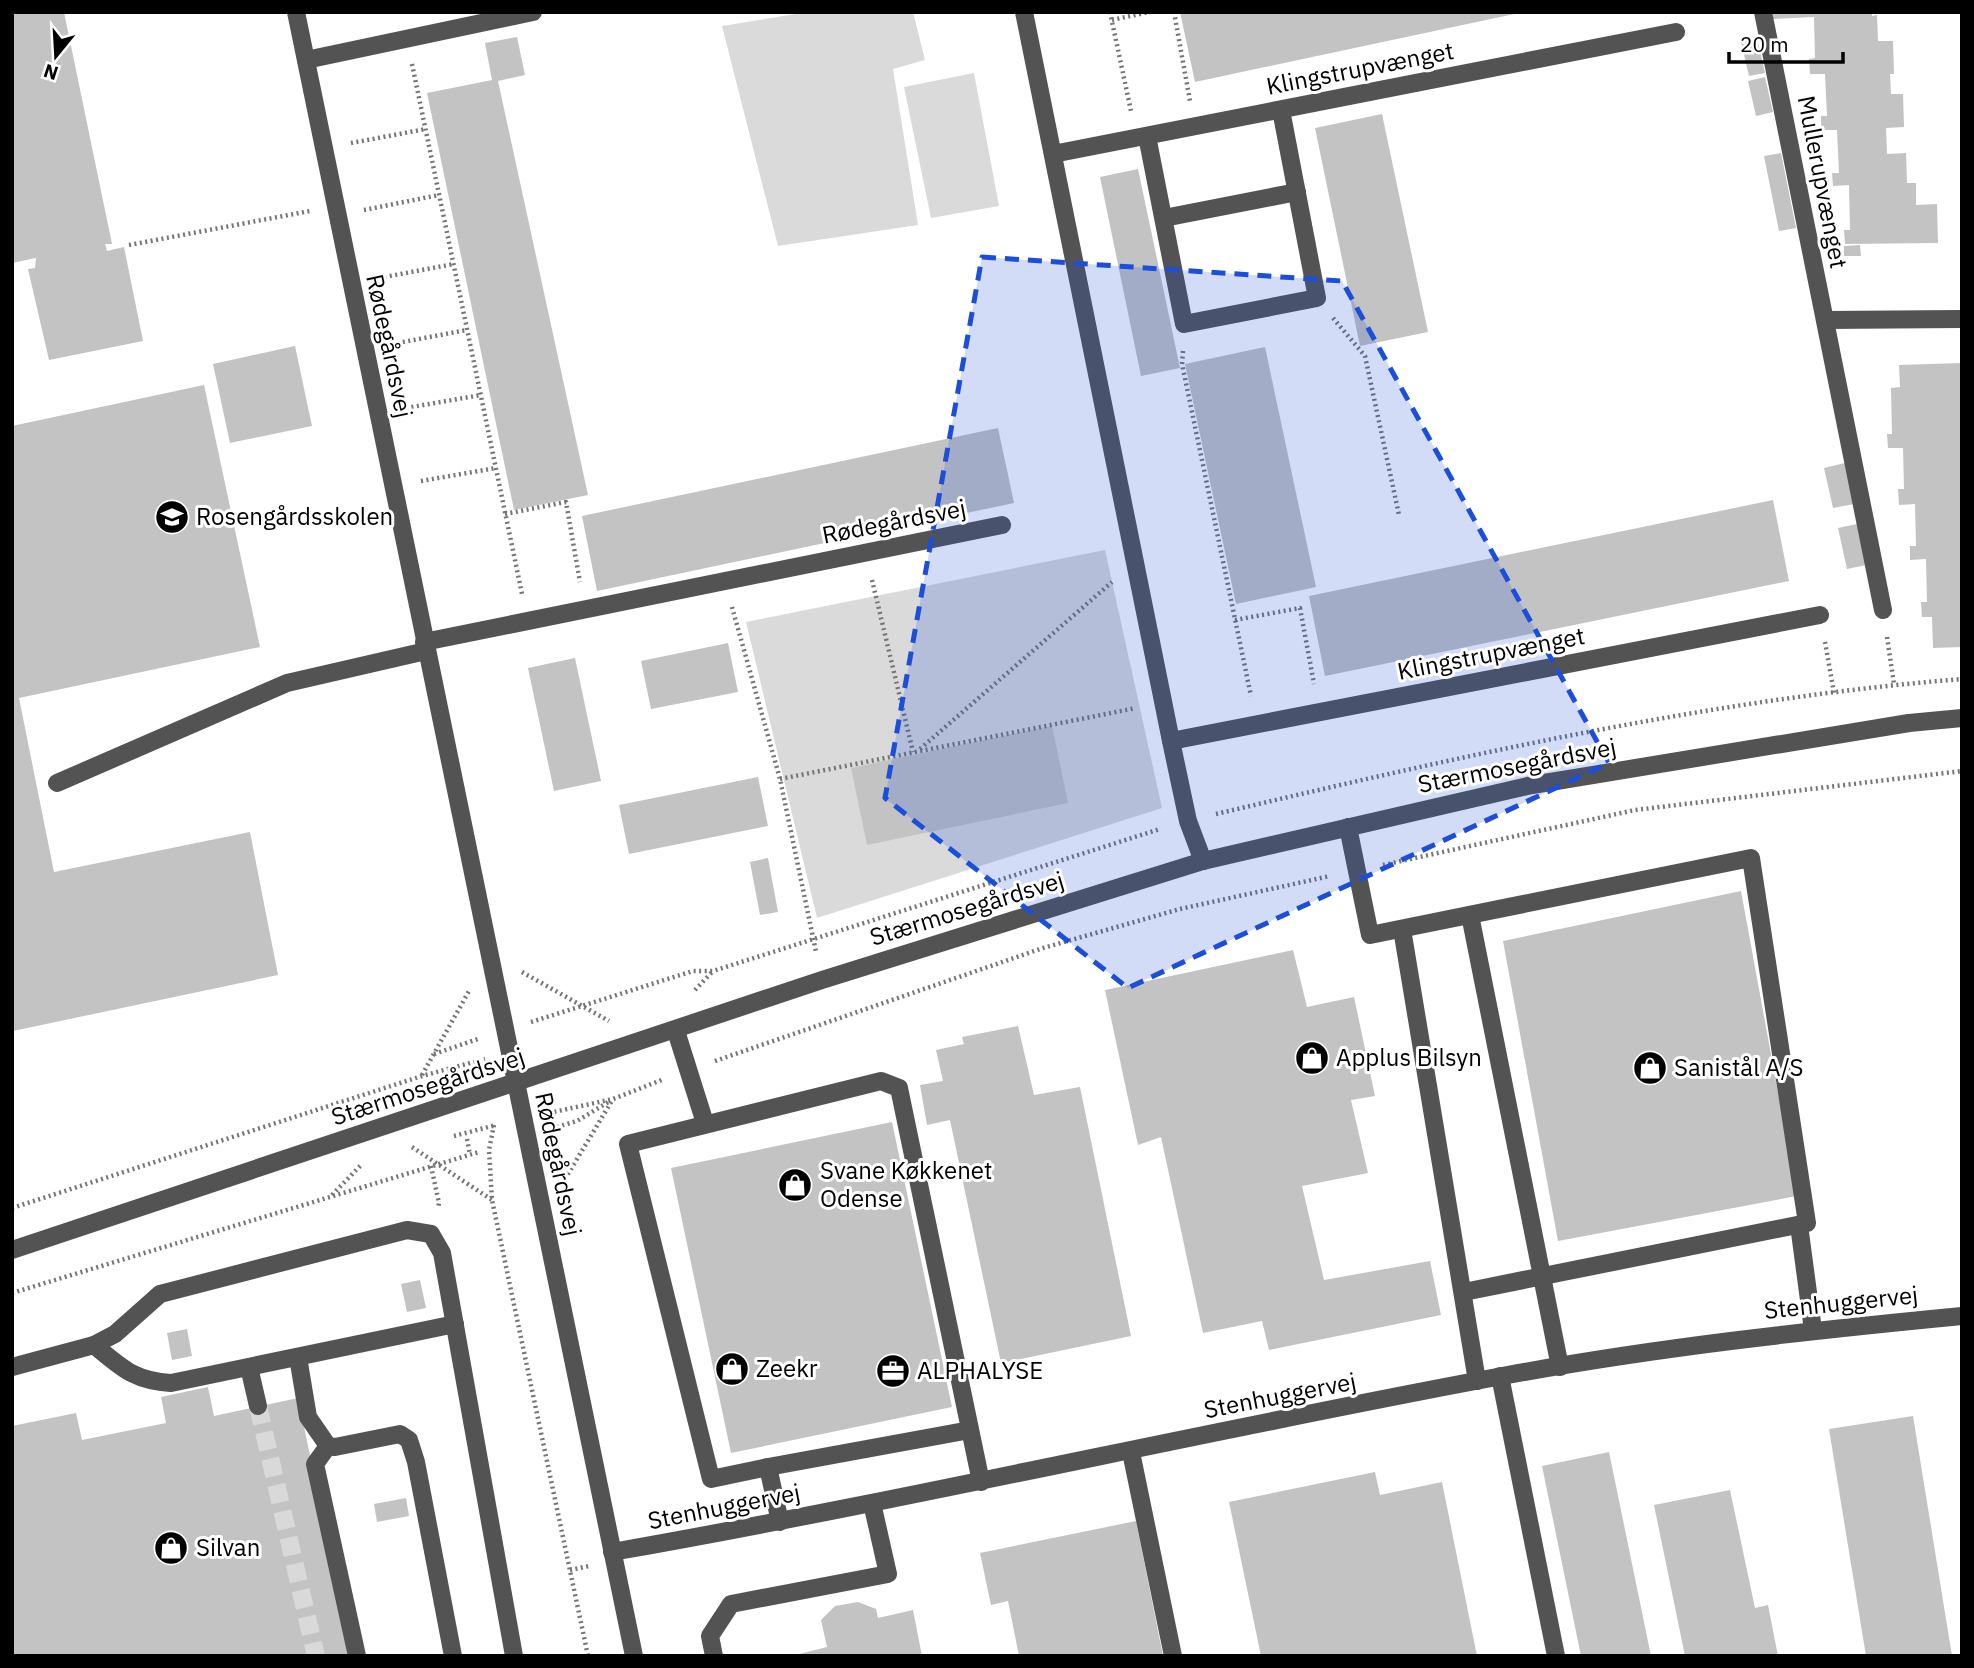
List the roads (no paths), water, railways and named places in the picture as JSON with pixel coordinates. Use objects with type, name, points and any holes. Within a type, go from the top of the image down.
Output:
[{"type":"street","name":"Rødegårdsvej","points":[[296,12],[634,1656]]},
{"type":"street","points":[[306,60],[533,12]]},
{"type":"street","points":[[1024,12],[1171,741],[1188,821],[1203,861]]},
{"type":"street","name":"Mullerupvænget","points":[[1763,12],[1883,610]]},
{"type":"street","name":"Klingstrupvænget","points":[[1053,155],[1676,32]]},
{"type":"street","points":[[1142,137],[1164,218],[1184,324],[1317,298],[1281,110]]},
{"type":"street","points":[[1164,218],[1297,192]]},
{"type":"street","points":[[1825,320],[1962,319]]},
{"type":"street","name":"Rødegårdsvej","points":[[425,647],[528,621],[1002,525]]},
{"type":"street","name":"Klingstrupvænget","points":[[1171,741],[1820,615]]},
{"type":"street","points":[[57,783],[286,683],[425,647]]},
{"type":"street","name":"Stærmosegårdsvej","points":[[12,1250],[676,1031],[821,980],[1203,861],[1532,785],[1909,723],[1962,718]]},
{"type":"street","points":[[1348,827],[1370,935],[1751,858],[1807,1223],[1464,1292]]},
{"type":"street","points":[[1470,915],[1560,1367]]},
{"type":"street","points":[[1402,929],[1477,1381]]},
{"type":"street","points":[[676,1031],[705,1123]]},
{"type":"street","points":[[970,1430],[768,1466],[711,1479],[628,1144],[881,1081],[899,1088],[981,1482]]},
{"type":"street","points":[[1799,1225],[1813,1331]]},
{"type":"street","points":[[12,1367],[94,1345],[115,1334],[160,1294],[407,1230],[431,1234],[442,1253],[514,1656]]},
{"type":"street","name":"Stenhuggervej","points":[[612,1552],[780,1522],[1500,1376],[1813,1331],[1962,1316]]},
{"type":"street","points":[[94,1345],[125,1371],[146,1382],[171,1383],[455,1324]]},
{"type":"street","points":[[298,1357],[308,1417],[328,1446],[400,1434],[409,1440],[416,1462],[453,1656]]},
{"type":"street","points":[[249,1367],[258,1406]]},
{"type":"street","points":[[1500,1376],[1556,1656]]},
{"type":"street","points":[[328,1446],[315,1464],[357,1656]]},
{"type":"street","points":[[1131,1452],[1173,1656]]},
{"type":"street","points":[[768,1466],[780,1522]]},
{"type":"street","points":[[714,1656],[710,1636],[731,1604],[888,1574],[872,1503]]},
{"type":"tunnel","points":[[258,1406],[316,1656]]},
{"type":"place","name":"Rosengårdsskolen","points":[[172,517]]},
{"type":"place","name":"Applus Bilsyn","points":[[1312,1058]]},
{"type":"place","name":"Sanistål A/S","points":[[1650,1068]]},
{"type":"place","name":"Svane Køkkenet Odense","points":[[795,1185]]},
{"type":"place","name":"Zeekr","points":[[732,1369]]},
{"type":"place","name":"ALPHALYSE","points":[[893,1371]]},
{"type":"place","name":"Silvan","points":[[171,1548]]}]
